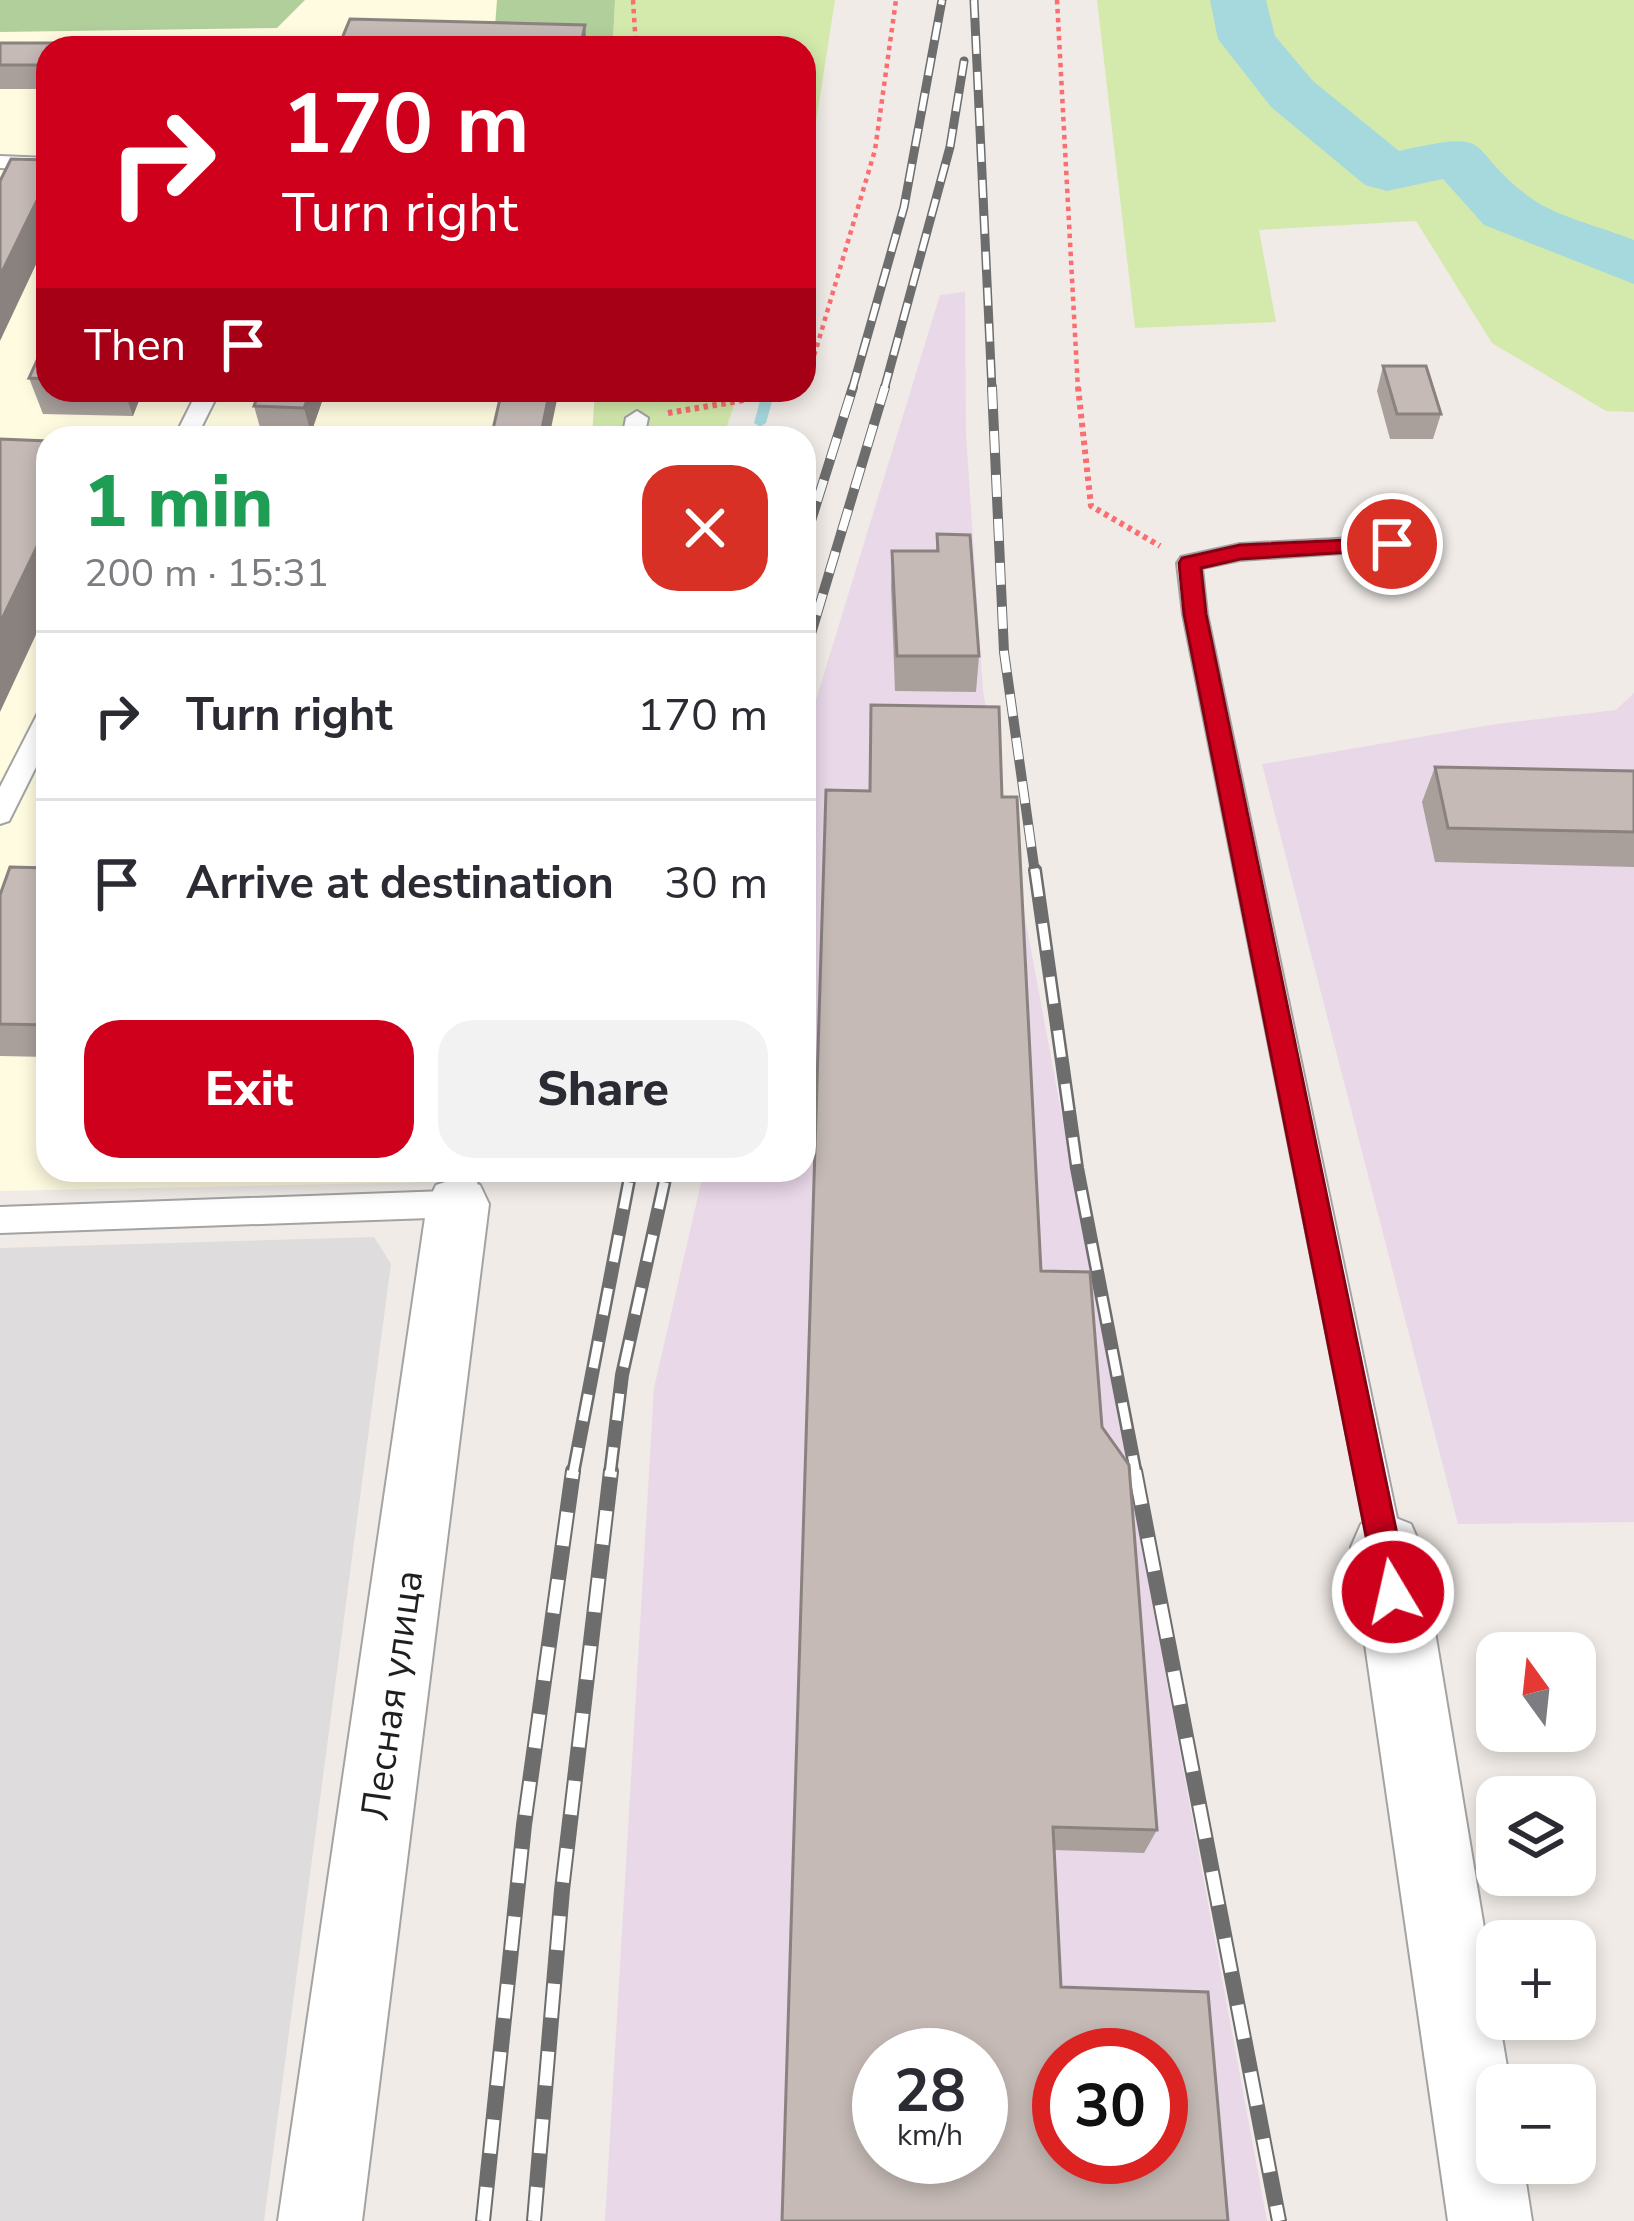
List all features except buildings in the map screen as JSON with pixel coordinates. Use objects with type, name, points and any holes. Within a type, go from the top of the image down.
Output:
[{"type":"street","name":"Лесная улица","points":[[320,2221],[462,1187]]},
{"type":"street","points":[[1386,1547],[1490,2221]]},
{"type":"lane","points":[[0,162],[36,164]]},
{"type":"lane","points":[[1386,1547],[1195,614],[1190,563],[1240,552],[1392,544]]},
{"type":"lane","points":[[0,814],[36,757]]},
{"type":"lane","points":[[0,1220],[462,1187]]},
{"type":"path","points":[[632,0],[635,36]]},
{"type":"path","points":[[816,349],[875,150],[896,0]]},
{"type":"path","points":[[1057,0],[1080,421],[1091,506],[1190,563]]},
{"type":"path","points":[[644,426],[751,402]]},
{"type":"shaded area","points":[[0,0],[615,0],[614,36],[36,36],[36,402],[594,402],[593,426],[36,426],[36,1182],[432,1182],[0,1191]]},
{"type":"shaded area","points":[[965,292],[966,434],[983,691],[1267,2221],[605,2221],[654,1388],[701,1182],[816,1182],[816,700],[940,295]]},
{"type":"shaded area","points":[[1634,693],[1634,1522],[1458,1524],[1262,764],[1496,724],[1616,710]]},
{"type":"shaded area","points":[[374,1237],[391,1264],[264,2221],[0,2221],[0,1248]]},
{"type":"green space","points":[[0,0],[305,0],[277,28],[0,32]]},
{"type":"green space","points":[[497,0],[615,0],[613,36],[494,36]]},
{"type":"green space","points":[[615,0],[835,0],[816,122],[816,36],[614,36]]},
{"type":"green space","points":[[1097,0],[1634,0],[1634,412],[1606,411],[1492,343],[1416,221],[1259,230],[1276,322],[1135,328]]},
{"type":"green space","points":[[594,402],[735,402],[727,426],[593,426]]},
{"type":"waterway","points":[[1238,0],[1247,39],[1292,94],[1387,172],[1457,157],[1507,211],[1634,264]]},
{"type":"waterway","points":[[760,423],[766,402]]},
{"type":"railway","points":[[852,390],[904,207],[942,0]]},
{"type":"railway","points":[[974,0],[992,390]]},
{"type":"railway","points":[[884,390],[950,147],[964,61]]},
{"type":"railway","points":[[816,505],[853,387]]},
{"type":"railway","points":[[816,617],[885,387]]},
{"type":"railway","points":[[992,387],[1004,652],[1035,873]]},
{"type":"railway","points":[[1035,870],[1077,1168],[1136,1474]]},
{"type":"railway","points":[[573,1474],[629,1182]]},
{"type":"railway","points":[[610,1474],[622,1375],[664,1182]]},
{"type":"railway","points":[[483,2221],[524,1825],[573,1471]]},
{"type":"railway","points":[[534,2221],[562,1890],[611,1471]]},
{"type":"railway","points":[[1135,1471],[1279,2221]]},
{"type":"route","points":[[1392,544],[1240,552],[1190,563],[1195,614],[1393,1592]]}]
